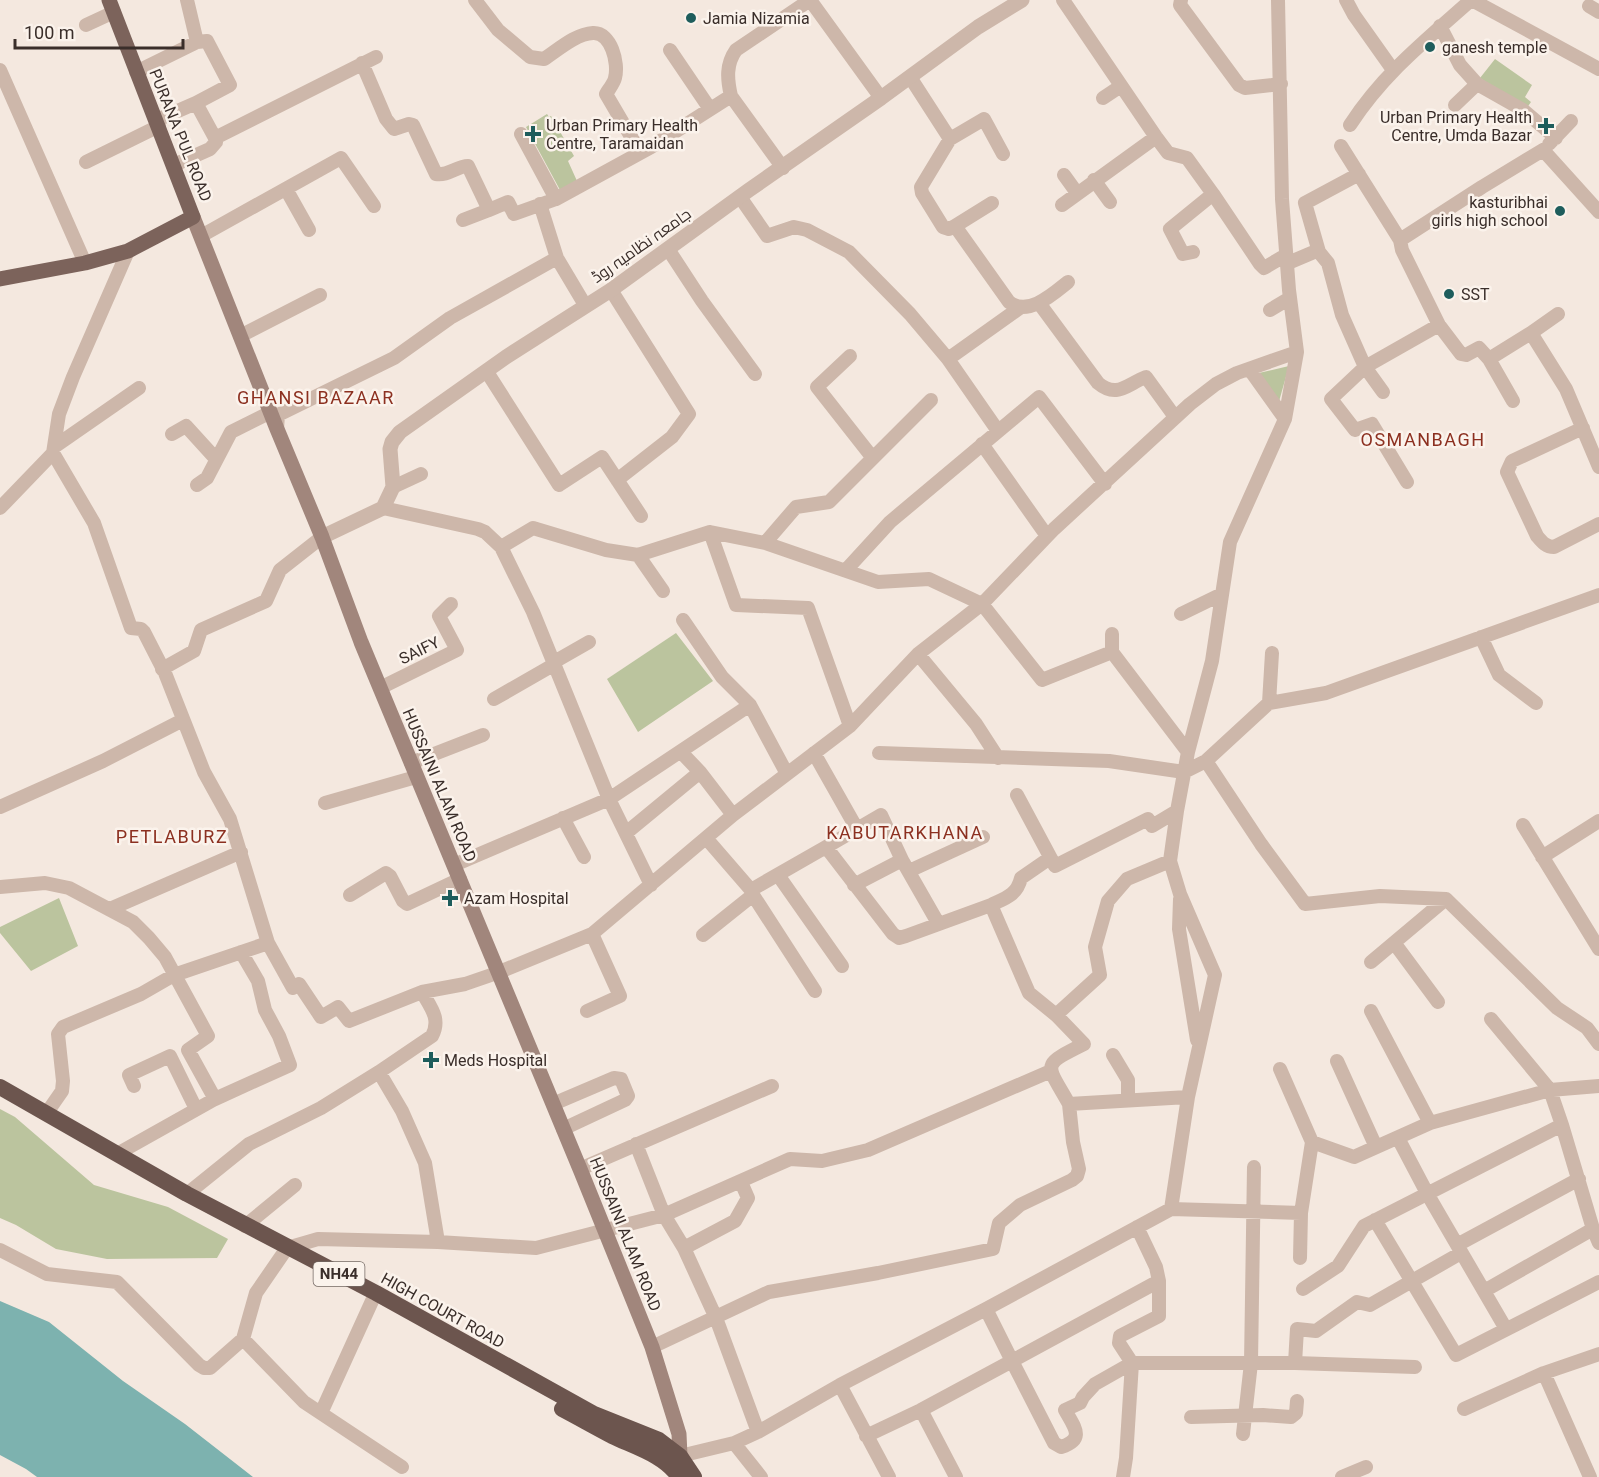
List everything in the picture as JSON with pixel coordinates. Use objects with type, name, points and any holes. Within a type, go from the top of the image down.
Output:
[{"type":"highway","name":"HIGH COURT ROAD","points":[[0,1087],[245,1226],[284,1252],[376,1293],[594,1414],[659,1440],[673,1469]]},
{"type":"highway","name":"HIGH COURT ROAD","points":[[0,1098],[284,1252],[588,1424],[644,1450],[673,1469]]},
{"type":"highway","name":"NH44","points":[[673,1469],[694,1477]]},
{"type":"main road","name":"PURANA PUL ROAD","points":[[111,6],[193,217]]},
{"type":"main road","points":[[0,279],[128,251],[193,217]]},
{"type":"main road","name":"HUSSAINI ALAM ROAD","points":[[193,217],[322,537],[361,642],[497,974],[564,1129],[652,1347],[679,1434],[673,1469]]},
{"type":"street","points":[[187,0],[196,42]]},
{"type":"street","points":[[475,0],[498,30],[530,57],[544,59],[575,39],[595,32],[602,35],[610,43],[616,69],[615,78],[606,94],[640,152]]},
{"type":"street","points":[[783,168],[730,96],[728,67],[736,50],[810,0],[881,98]]},
{"type":"street","points":[[1063,0],[1156,137],[1168,153],[1187,158],[1264,268],[1287,259],[1319,252]]},
{"type":"street","points":[[1181,0],[1180,5],[1239,85],[1245,88],[1281,84]]},
{"type":"street","points":[[1171,1209],[1188,1097],[1215,975],[1180,894],[1170,861],[1177,811],[1188,752],[1212,661],[1230,542],[1285,419],[1297,352],[1282,199],[1278,0]]},
{"type":"street","points":[[1346,0],[1393,70]]},
{"type":"street","points":[[1350,126],[1364,103],[1393,70],[1471,0],[1599,69]]},
{"type":"street","name":"جامعہ نظامیہ روڈ","points":[[383,508],[393,487],[390,449],[395,437],[522,345],[611,290],[1016,2]]},
{"type":"street","points":[[86,25],[111,6]]},
{"type":"street","points":[[1440,26],[1460,65],[1477,84],[1523,110],[1556,138]]},
{"type":"street","points":[[86,162],[230,85],[207,41],[196,42],[136,72]]},
{"type":"street","points":[[670,50],[710,109]]},
{"type":"street","points":[[215,138],[376,57]]},
{"type":"street","points":[[362,63],[386,119],[394,129],[409,124],[413,125],[436,174],[445,174],[468,166],[489,210]]},
{"type":"street","points":[[0,70],[85,262]]},
{"type":"street","points":[[910,77],[950,139]]},
{"type":"street","points":[[1455,105],[1477,84]]},
{"type":"street","points":[[1103,99],[1121,86]]},
{"type":"street","points":[[463,220],[508,202],[514,214],[556,198],[640,152],[730,96]]},
{"type":"street","points":[[174,165],[210,149],[216,142],[196,103]]},
{"type":"street","points":[[992,203],[949,229],[943,227],[922,194],[921,187],[950,139],[984,119],[1003,154]]},
{"type":"street","points":[[1400,240],[1543,150],[1570,121]]},
{"type":"street","points":[[521,134],[556,198]]},
{"type":"street","points":[[1062,205],[1156,137]]},
{"type":"street","points":[[1341,146],[1400,240],[1402,249],[1439,324],[1461,354],[1466,355],[1479,348],[1489,359],[1513,401]]},
{"type":"street","points":[[1543,150],[1599,212]]},
{"type":"street","points":[[201,236],[341,158],[374,206]]},
{"type":"street","points":[[1359,174],[1305,203],[1319,252],[1328,263],[1342,315],[1365,367],[1383,392]]},
{"type":"street","points":[[1064,175],[1077,193]]},
{"type":"street","points":[[1094,180],[1110,202]]},
{"type":"street","points":[[286,189],[309,230]]},
{"type":"street","points":[[1193,252],[1183,254],[1170,229],[1213,194]]},
{"type":"street","points":[[740,197],[767,236],[794,227],[807,230],[849,252],[910,314],[948,359],[998,431]]},
{"type":"street","points":[[540,204],[557,258],[585,306]]},
{"type":"street","points":[[955,226],[1014,306],[1021,307],[1038,303],[1068,282]]},
{"type":"street","points":[[668,249],[755,374]]},
{"type":"street","points":[[128,251],[59,414],[53,450],[94,524],[131,628],[141,629],[144,632],[162,669],[204,772],[230,819],[268,943],[293,988],[299,984],[321,1017],[338,1007],[348,1021],[422,992],[465,984],[497,974],[592,934],[733,814],[850,726],[918,654],[982,604],[1047,536],[1175,417],[1216,384],[1237,373],[1297,352]]},
{"type":"street","points":[[277,429],[278,415],[394,358],[450,318],[557,258]]},
{"type":"street","points":[[611,290],[689,414],[672,437],[617,480]]},
{"type":"street","points":[[240,336],[320,295]]},
{"type":"street","points":[[1270,310],[1290,298]]},
{"type":"street","points":[[1038,303],[1098,383],[1110,391],[1117,391],[1146,377],[1175,417]]},
{"type":"street","points":[[948,359],[1021,307]]},
{"type":"street","points":[[1489,359],[1558,314]]},
{"type":"street","points":[[1407,482],[1372,424],[1355,430],[1331,399],[1365,367],[1439,324]]},
{"type":"street","points":[[1531,333],[1566,389],[1598,460]]},
{"type":"street","points":[[850,356],[817,387],[872,457]]},
{"type":"street","points":[[1250,370],[1285,419]]},
{"type":"street","points":[[487,372],[559,485],[602,457],[640,516]]},
{"type":"street","points":[[0,508],[53,450],[139,388]]},
{"type":"street","points":[[846,570],[890,522],[1040,396],[1105,484]]},
{"type":"street","points":[[765,543],[796,507],[829,502],[931,400]]},
{"type":"street","points":[[197,485],[207,478],[231,432],[270,412]]},
{"type":"street","points":[[172,434],[186,426],[216,459]]},
{"type":"street","points":[[1583,428],[1512,461],[1507,472],[1538,536],[1549,547],[1554,547],[1599,524]]},
{"type":"street","points":[[982,444],[1047,536]]},
{"type":"street","points":[[393,487],[421,474]]},
{"type":"street","points":[[162,669],[194,651],[201,630],[266,601],[280,570],[322,537],[383,508],[485,532],[501,547],[533,612],[609,800],[651,885]]},
{"type":"street","points":[[501,547],[532,528],[606,550],[638,555],[710,532],[765,543],[878,582],[929,579],[982,604],[1042,680],[1112,652]]},
{"type":"street","points":[[710,532],[736,605],[808,608],[850,726]]},
{"type":"street","points":[[638,555],[663,591]]},
{"type":"street","points":[[1181,614],[1222,594]]},
{"type":"street","points":[[879,753],[1109,761],[1184,772],[1206,761],[1269,703],[1326,693],[1599,595]]},
{"type":"street","name":"SAIFY","points":[[380,688],[457,650],[440,616],[451,604]]},
{"type":"street","points":[[683,620],[722,677],[750,705],[787,774]]},
{"type":"street","points":[[1112,634],[1112,652],[1188,752]]},
{"type":"street","points":[[1481,637],[1499,675],[1536,703]]},
{"type":"street","points":[[494,699],[589,642]]},
{"type":"street","points":[[1269,703],[1272,653]]},
{"type":"street","points":[[918,654],[976,724],[998,758]]},
{"type":"street","points":[[350,895],[386,873],[407,904],[457,872],[563,818],[609,800],[750,705]]},
{"type":"street","points":[[0,807],[92,766],[183,720]]},
{"type":"street","points":[[325,803],[413,770],[483,735]]},
{"type":"street","points":[[681,752],[733,814]]},
{"type":"street","points":[[814,753],[857,829]]},
{"type":"street","points":[[1206,761],[1261,844],[1305,904],[1380,896],[1446,899],[1557,1008],[1587,1028],[1599,1044]]},
{"type":"street","points":[[626,833],[700,772]]},
{"type":"street","points":[[1017,795],[1055,866],[1148,819],[1152,826],[1177,811]]},
{"type":"street","points":[[704,935],[752,893],[778,875],[881,815],[905,866],[938,923]]},
{"type":"street","points":[[563,818],[584,857]]},
{"type":"street","points":[[1542,857],[1599,821]]},
{"type":"street","points":[[1522,825],[1599,949]]},
{"type":"street","points":[[854,885],[983,837]]},
{"type":"street","points":[[706,838],[752,893],[815,991]]},
{"type":"street","points":[[826,847],[892,934],[899,938],[991,905],[1012,895],[1019,888],[1021,878],[1050,858]]},
{"type":"street","points":[[110,909],[241,852]]},
{"type":"street","points":[[1056,1015],[1100,975],[1095,947],[1108,901],[1127,879],[1170,861]]},
{"type":"street","points":[[778,875],[842,966]]},
{"type":"street","points":[[0,887],[45,883],[69,888],[133,922],[165,957],[208,1036],[188,1050],[215,1099]]},
{"type":"street","points":[[1180,894],[1179,929],[1198,1046]]},
{"type":"street","points":[[1371,962],[1446,899]]},
{"type":"street","points":[[652,1347],[769,1292],[878,1273],[993,1249],[999,1223],[1020,1205],[1077,1176],[1078,1168],[1069,1104],[1051,1071],[1051,1064],[1055,1058],[1084,1044],[1056,1015],[1029,993],[991,905]]},
{"type":"street","points":[[587,1011],[620,996],[592,934]]},
{"type":"street","points":[[46,1114],[62,1091],[58,1034],[63,1027],[141,994],[174,975],[268,943]]},
{"type":"street","points":[[1395,944],[1438,1002]]},
{"type":"street","points":[[117,1154],[215,1099],[290,1065],[279,1036],[265,1010],[258,981],[242,952]]},
{"type":"street","points":[[187,1194],[249,1144],[321,1108],[432,1036],[436,1027],[434,1014],[422,992]]},
{"type":"street","points":[[1371,1011],[1430,1123]]},
{"type":"street","points":[[1491,1019],[1550,1090],[1599,1243]]},
{"type":"street","points":[[1113,1055],[1128,1080],[1128,1100]]},
{"type":"street","points":[[134,1086],[129,1075],[170,1056],[196,1109]]},
{"type":"street","points":[[1337,1061],[1376,1147]]},
{"type":"street","points":[[1280,1070],[1312,1142],[1301,1213],[1300,1258]]},
{"type":"street","points":[[0,1250],[47,1274],[117,1282],[199,1365],[210,1368],[243,1339],[256,1293],[284,1252],[318,1239],[438,1242],[536,1248],[664,1215],[790,1159],[822,1161],[868,1150],[1051,1071]]},
{"type":"street","points":[[379,1072],[402,1111],[425,1163],[438,1242]]},
{"type":"street","points":[[553,1104],[615,1078],[621,1079],[627,1092],[628,1096],[625,1100],[564,1129]]},
{"type":"street","points":[[580,1169],[772,1086]]},
{"type":"street","points":[[1312,1142],[1354,1157],[1430,1123],[1550,1090],[1599,1086]]},
{"type":"street","points":[[1069,1104],[1188,1097]]},
{"type":"street","points":[[1304,1289],[1338,1266],[1364,1226],[1562,1125]]},
{"type":"street","points":[[1398,1138],[1428,1195],[1506,1329]]},
{"type":"street","points":[[636,1144],[664,1215],[684,1248],[716,1318],[758,1432]]},
{"type":"street","points":[[1243,1434],[1251,1363],[1254,1167]]},
{"type":"street","points":[[1295,1364],[1297,1329],[1316,1331],[1357,1302],[1370,1305],[1411,1282],[1459,1249],[1579,1179]]},
{"type":"street","points":[[684,1248],[735,1221],[748,1198],[741,1182]]},
{"type":"street","points":[[245,1226],[294,1185]]},
{"type":"street","points":[[673,1469],[758,1432],[840,1385],[986,1310],[1171,1209],[1301,1213]]},
{"type":"street","points":[[1375,1220],[1456,1355],[1599,1282]]},
{"type":"street","points":[[1484,1291],[1594,1224]]},
{"type":"street","points":[[1124,1477],[1132,1363],[1119,1343],[1120,1336],[1159,1316],[1159,1281],[1156,1267],[1137,1227]]},
{"type":"street","points":[[866,1436],[921,1410],[1159,1281]]},
{"type":"street","points":[[321,1413],[372,1301]]},
{"type":"street","points":[[986,1310],[1051,1438],[1061,1447],[1072,1443],[1076,1438],[1076,1431],[1065,1410],[1080,1403],[1095,1384],[1132,1363],[1415,1367]]},
{"type":"street","points":[[243,1339],[304,1402],[402,1467]]},
{"type":"street","points":[[1464,1409],[1544,1372],[1599,1354]]},
{"type":"street","points":[[1544,1372],[1590,1477]]},
{"type":"street","points":[[840,1385],[889,1477]]},
{"type":"street","points":[[1191,1418],[1294,1416],[1297,1401]]},
{"type":"street","points":[[921,1410],[956,1477]]},
{"type":"street","points":[[734,1443],[761,1477]]},
{"type":"street","points":[[1342,1477],[1366,1467]]},
{"type":"green space","points":[[1495,59],[1532,85],[1525,97],[1531,102],[1526,109],[1480,78]]},
{"type":"green space","points":[[547,114],[551,116],[574,156],[568,161],[577,181],[560,190],[526,127]]},
{"type":"green space","points":[[1289,366],[1276,412],[1250,375]]},
{"type":"green space","points":[[676,633],[713,681],[638,732],[607,679]]},
{"type":"green space","points":[[59,898],[78,946],[31,971],[0,933],[0,927]]},
{"type":"green space","points":[[0,1109],[15,1117],[94,1185],[168,1207],[228,1239],[217,1258],[107,1259],[56,1249],[0,1218]]},
{"type":"water","points":[[0,1301],[49,1322],[123,1381],[185,1424],[253,1477],[37,1477],[0,1455]]},
{"type":"place","name":"Jamia Nizamia","points":[[691,18]]},
{"type":"place","name":"ganesh temple","points":[[1430,47]]},
{"type":"place","name":"Urban Primary Health Centre, Umda Bazar","points":[[1546,126]]},
{"type":"place","name":"Urban Primary Health Centre, Taramaidan","points":[[533,134]]},
{"type":"place","name":"kasturibhai girls high school","points":[[1560,211]]},
{"type":"place","name":"SST","points":[[1449,294]]},
{"type":"place","name":"Azam Hospital","points":[[450,898]]},
{"type":"place","name":"Meds Hospital","points":[[431,1060]]},
{"type":"district","name":"GHANSI BAZAAR","points":[[316,398]]},
{"type":"district","name":"OSMANBAGH","points":[[1423,440]]},
{"type":"district","name":"KABUTARKHANA","points":[[905,833]]},
{"type":"district","name":"PETLABURZ","points":[[172,837]]}]
